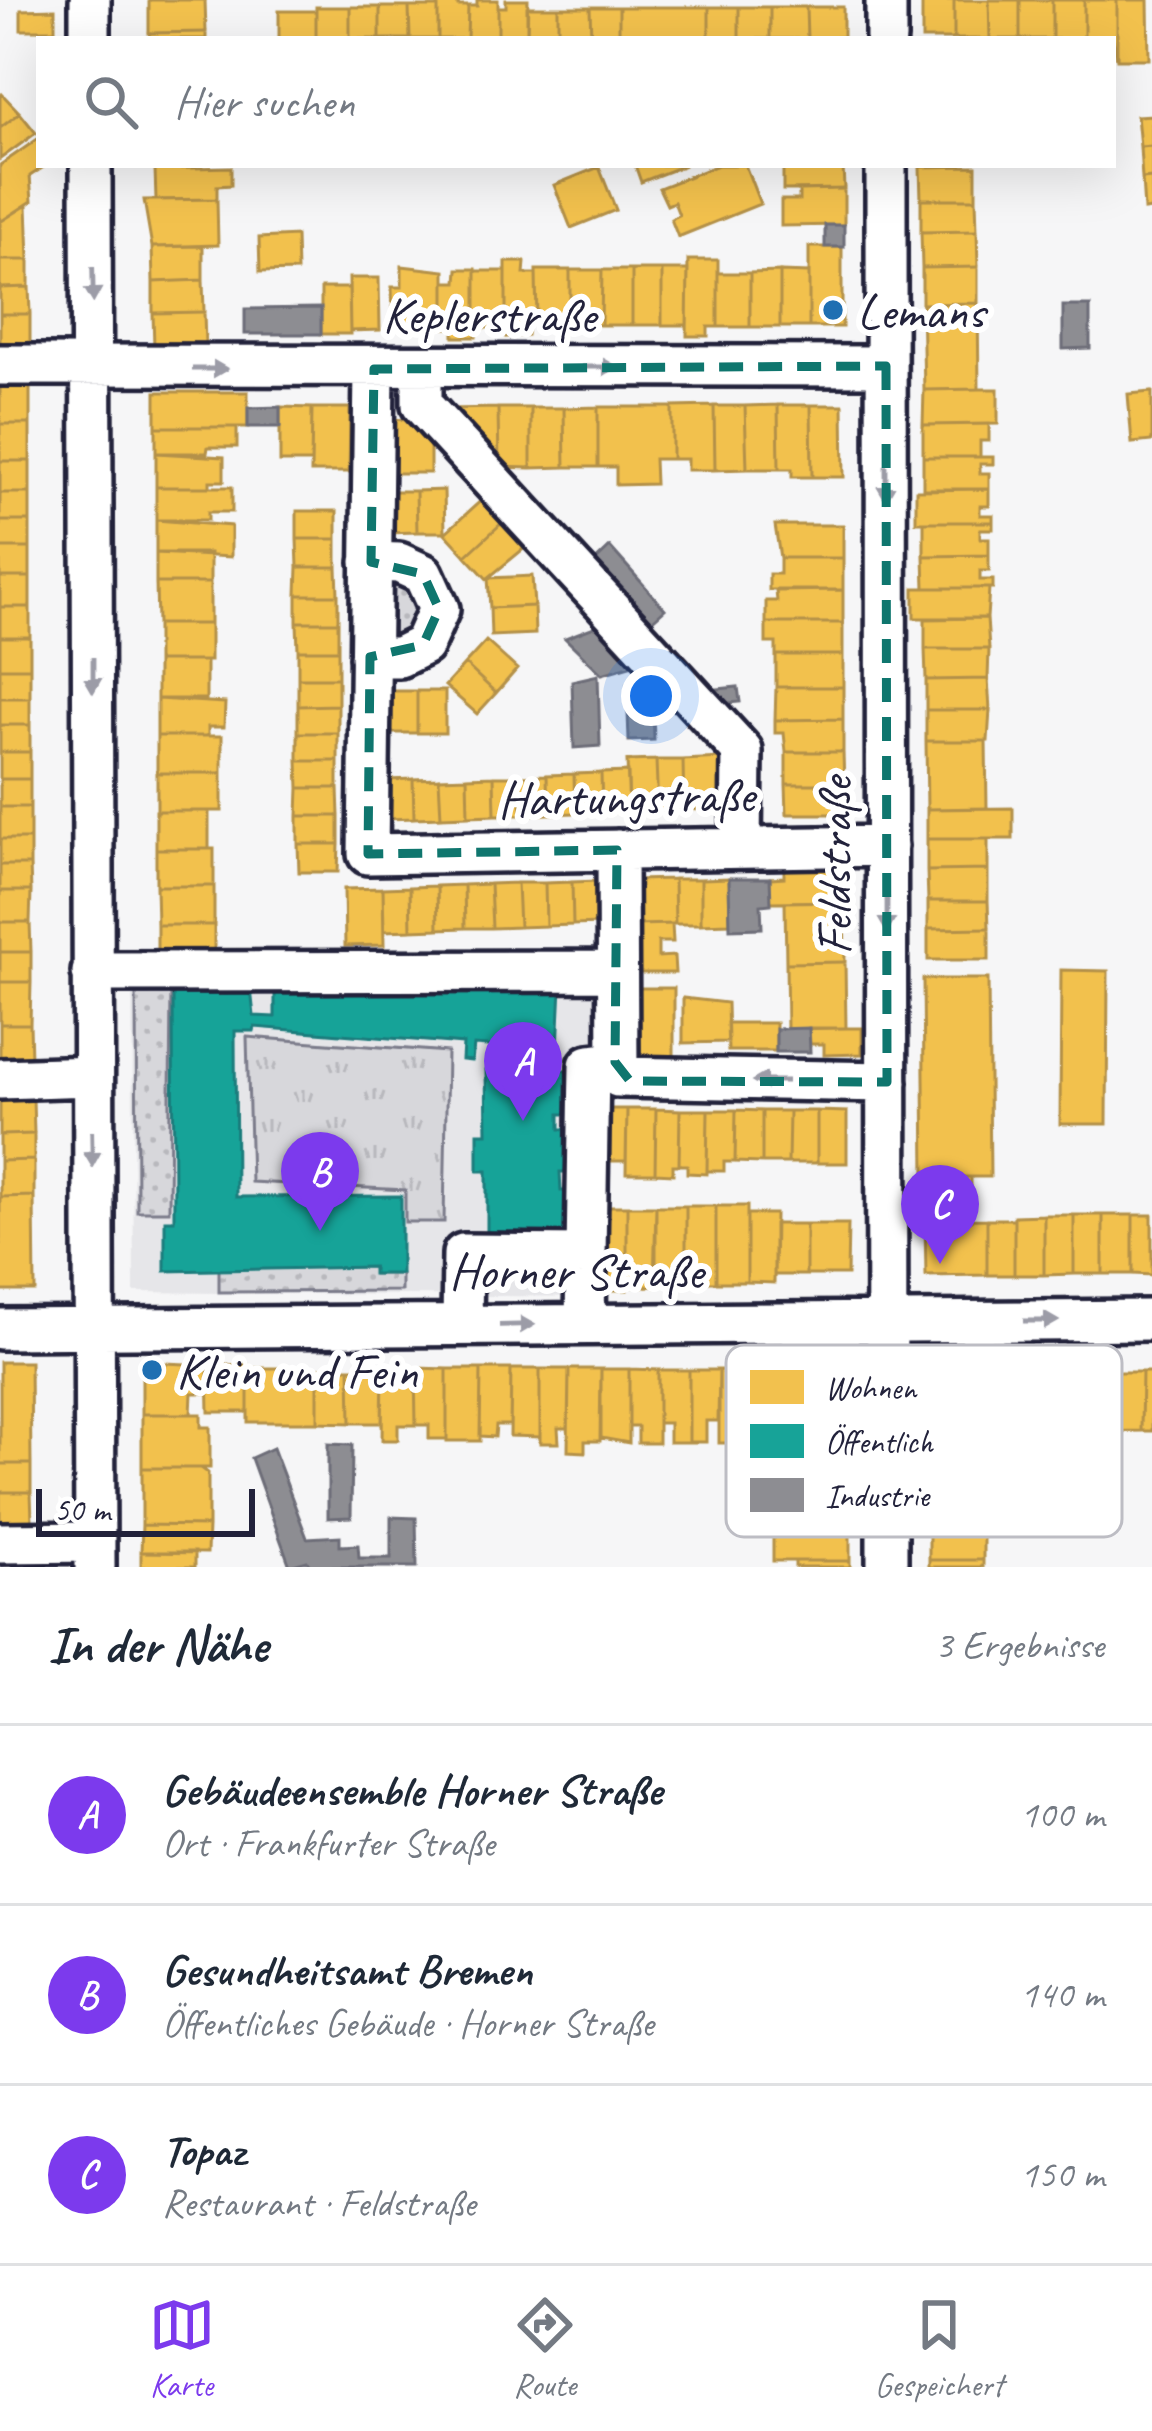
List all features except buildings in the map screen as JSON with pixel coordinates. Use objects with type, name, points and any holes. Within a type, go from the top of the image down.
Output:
[{"type":"street","points":[[90,0],[90,36]]},
{"type":"street","points":[[886,0],[886,36]]},
{"type":"street","points":[[0,1543],[95,1554],[91,168]]},
{"type":"street","name":"Feldstraße","points":[[886,168],[887,1345]]},
{"type":"street","name":"Keplerstraße","points":[[0,365],[886,366]]},
{"type":"street","points":[[422,368],[422,405],[742,751],[741,848]]},
{"type":"street","points":[[371,562],[399,562],[423,574],[439,609],[423,645],[399,657],[370,657],[371,562],[374,369]]},
{"type":"street","name":"Hartungstraße","points":[[370,657],[368,854],[887,846]]},
{"type":"street","points":[[617,850],[615,1062],[619,1077],[630,1081],[887,1082]]},
{"type":"street","points":[[92,972],[617,971]]},
{"type":"street","points":[[585,1324],[589,1065],[615,1062]]},
{"type":"street","points":[[0,1079],[92,1076]]},
{"type":"street","points":[[462,1325],[463,1254],[586,1255]]},
{"type":"street","name":"Horner Straße","points":[[0,1329],[1152,1320]]},
{"type":"highlighted area","points":[[886,366],[887,1082],[630,1081],[615,1062],[617,850],[368,854],[370,657],[423,645],[439,609],[423,574],[371,562],[374,369]]},
{"type":"shaded area","points":[[597,955],[594,1297],[134,1292],[132,967]]},
{"type":"green space","points":[[394,586],[411,588],[424,619],[402,636],[393,635]]},
{"type":"green space","points":[[136,986],[171,986],[169,1211],[137,1211]]},
{"type":"green space","points":[[247,1037],[447,1052],[444,1222],[405,1222],[405,1190],[251,1182]]},
{"type":"green space","points":[[219,1267],[373,1267],[374,1274],[401,1274],[401,1291],[219,1292]]},
{"type":"place","name":"Lemans","points":[[833,310]]},
{"type":"place","name":"Gebäudeensemble Horner Straße","points":[[523,1121]]},
{"type":"place","name":"Gesundheitsamt Bremen","points":[[320,1231]]},
{"type":"place","name":"Topaz","points":[[940,1264]]},
{"type":"place","name":"Klein und Fein","points":[[152,1370]]}]
